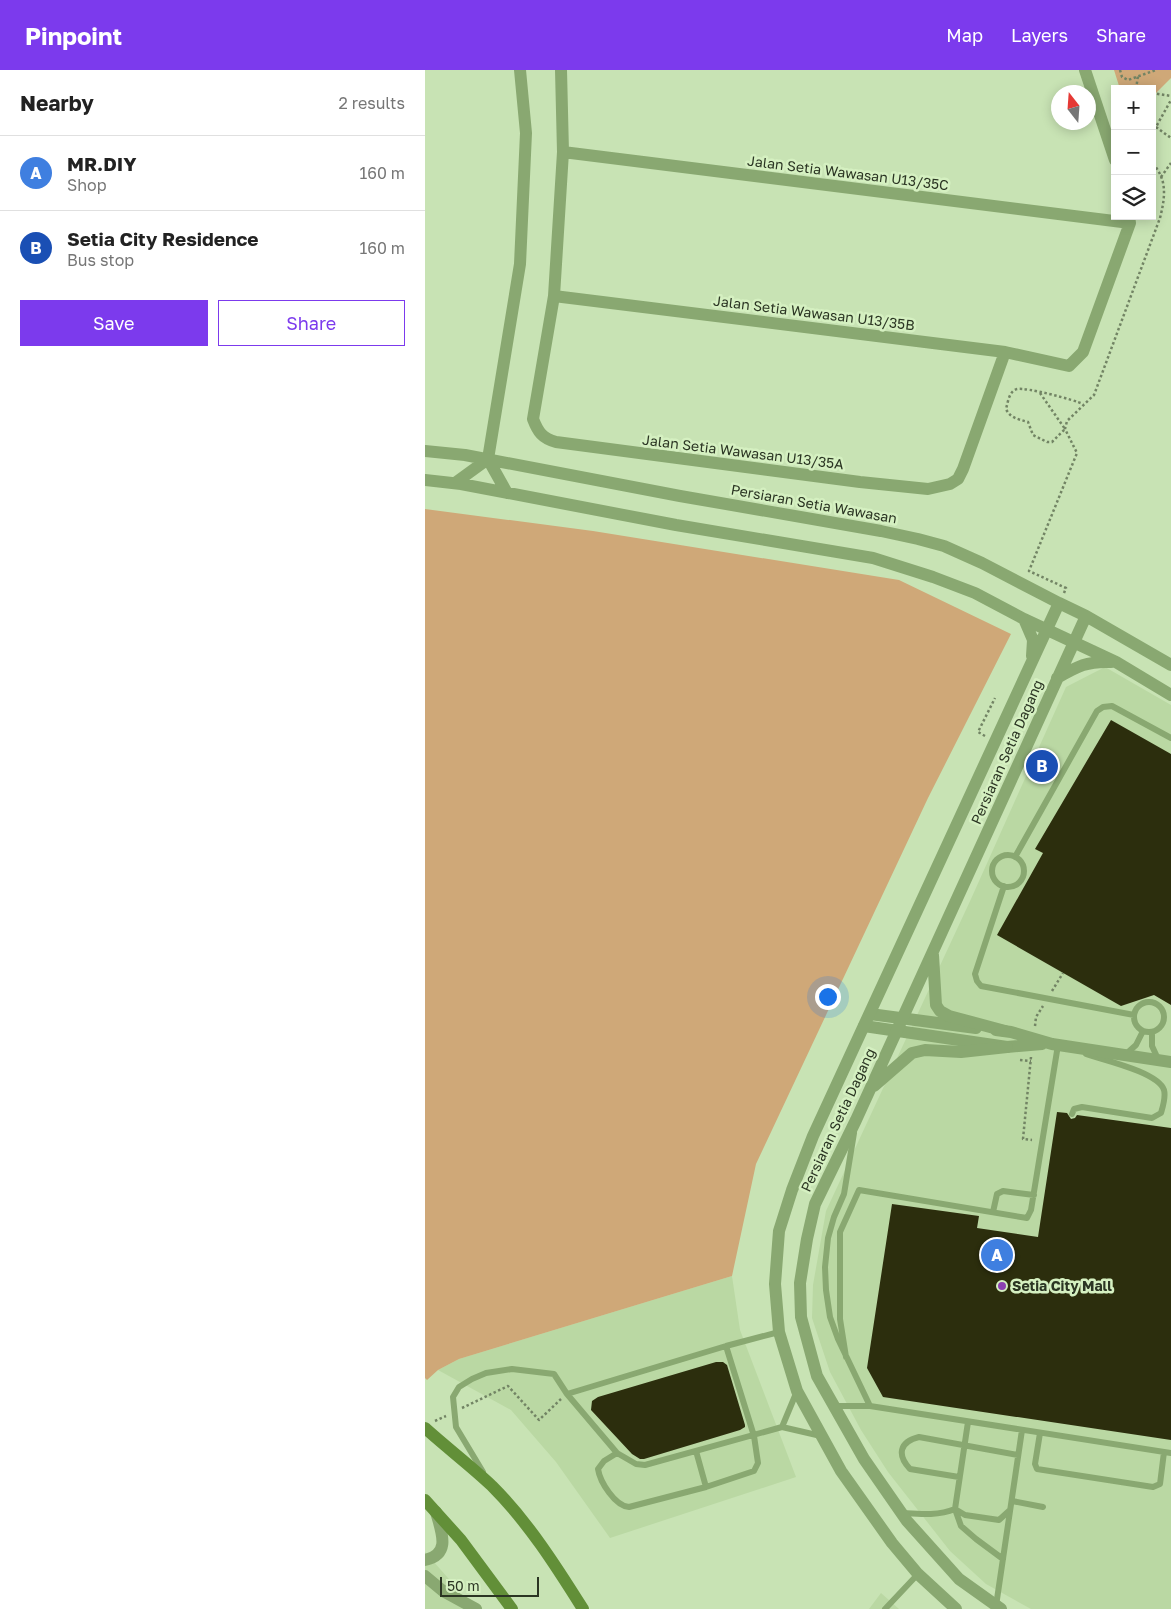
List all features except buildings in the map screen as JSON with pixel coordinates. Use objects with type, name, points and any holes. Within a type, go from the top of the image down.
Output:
[{"type":"main road","points":[[429,1425],[492,1486],[527,1526],[558,1569],[583,1609]]},
{"type":"main road","points":[[425,1500],[461,1540],[512,1609]]},
{"type":"street","points":[[507,493],[488,459],[520,264],[526,133],[520,70]]},
{"type":"street","points":[[553,296],[563,152],[561,70]]},
{"type":"street","points":[[1085,70],[1111,148]]},
{"type":"street","name":"Jalan Setia Wawasan U13/35C","points":[[563,152],[1111,218]]},
{"type":"street","name":"Jalan Setia Wawasan U13/35B","points":[[553,296],[1005,352],[1069,366],[1083,352],[1130,220]]},
{"type":"street","name":"Jalan Setia Wawasan U13/35A","points":[[553,296],[533,418],[537,431],[545,439],[850,481],[928,489],[950,484],[958,479],[1005,352]]},
{"type":"street","name":"Persiaran Setia Wawasan","points":[[425,451],[488,459],[671,495],[881,531],[944,546],[982,562],[1086,616],[1171,665]]},
{"type":"street","points":[[455,483],[488,459]]},
{"type":"street","points":[[425,480],[455,483],[676,525],[873,558],[933,576],[966,590],[1116,662],[1171,695]]},
{"type":"street","name":"Persiaran Setia Dagang","points":[[956,1609],[918,1574],[892,1543],[841,1471],[797,1392],[779,1332],[775,1284],[779,1231],[792,1190],[813,1136],[1059,603]]},
{"type":"street","name":"Persiaran Setia Dagang","points":[[999,1607],[959,1580],[902,1513],[864,1458],[817,1376],[801,1317],[799,1283],[815,1204],[871,1089],[1086,616]]},
{"type":"street","points":[[1024,619],[1033,640],[1032,661]]},
{"type":"street","points":[[1057,678],[1078,666],[1094,661],[1116,662]]},
{"type":"street","points":[[933,952],[936,1005],[940,1011],[949,1016],[1055,1044],[1165,1061]]},
{"type":"street","points":[[870,1014],[1005,1032]]},
{"type":"street","points":[[864,1026],[1007,1047]]},
{"type":"street","points":[[871,1089],[913,1054],[925,1050],[961,1052],[1055,1044]]},
{"type":"street","points":[[425,1560],[433,1558],[443,1547],[443,1539],[436,1512]]},
{"type":"street","points":[[425,1576],[443,1591],[476,1609]]},
{"type":"lane","points":[[1015,856],[1097,711],[1103,707],[1112,706],[1171,738]]},
{"type":"lane","points":[[1005,855],[1015,856],[1022,864],[1024,874],[1014,885],[1004,886],[995,880],[992,870],[993,865],[1000,857],[1005,855]]},
{"type":"lane","points":[[1004,886],[975,974],[981,986],[1135,1015]]},
{"type":"lane","points":[[1154,1003],[1162,1009],[1167,1019],[1152,1032],[1143,1031],[1136,1024],[1135,1015],[1139,1006],[1154,1003]]},
{"type":"lane","points":[[1125,1055],[1136,1045],[1143,1031]]},
{"type":"lane","points":[[1152,1032],[1152,1046],[1165,1061]]},
{"type":"lane","points":[[846,1357],[839,1319],[840,1232],[859,1190],[1027,1218],[1031,1210],[1034,1194],[1055,1044],[1138,1071],[1159,1083],[1164,1090],[1161,1113],[1152,1118],[1082,1107],[1074,1109],[1071,1114]]},
{"type":"lane","points":[[856,1120],[844,1194],[834,1217],[829,1238],[825,1267],[826,1290],[830,1317],[846,1357],[870,1406]]},
{"type":"lane","points":[[993,1212],[997,1194],[1003,1191],[1034,1194]]},
{"type":"lane","points":[[567,1394],[779,1332]]},
{"type":"lane","points":[[617,1453],[604,1461],[598,1469],[599,1478],[618,1503],[629,1507],[706,1487],[754,1471],[758,1463],[754,1436],[726,1346]]},
{"type":"lane","points":[[492,1486],[456,1427],[453,1397],[459,1387],[472,1378],[486,1373],[511,1369],[554,1374],[567,1394],[617,1453],[636,1464],[645,1465],[782,1427],[822,1436]]},
{"type":"lane","points":[[782,1427],[797,1392]]},
{"type":"lane","points":[[835,1406],[870,1406],[1168,1453],[1160,1484],[1153,1487],[1037,1469],[1035,1464],[1040,1433]]},
{"type":"lane","points":[[968,1422],[955,1509],[961,1526],[1003,1559]]},
{"type":"lane","points":[[999,1607],[1003,1559],[1022,1430]]},
{"type":"lane","points":[[959,1477],[910,1470],[904,1463],[902,1453],[904,1444],[910,1439],[919,1437],[1018,1455]]},
{"type":"lane","points":[[696,1451],[706,1487]]},
{"type":"lane","points":[[1011,1501],[1043,1507]]},
{"type":"lane","points":[[902,1513],[947,1513],[955,1509]]},
{"type":"lane","points":[[955,1509],[965,1515],[999,1520],[1010,1510]]},
{"type":"lane","points":[[885,1609],[918,1574]]},
{"type":"path","points":[[1120,70],[1124,79],[1128,80],[1156,70]]},
{"type":"path","points":[[1137,85],[1138,76]]},
{"type":"path","points":[[1156,94],[1171,96]]},
{"type":"path","points":[[1171,100],[1156,127],[1171,138]]},
{"type":"path","points":[[1161,177],[1171,163]]},
{"type":"path","points":[[1084,404],[1077,400],[1017,389],[1011,393],[1006,409],[1011,417],[1028,422],[1033,435],[1047,442],[1052,442],[1065,429],[1067,421],[1094,395],[1160,218],[1164,199],[1164,182],[1156,170]]},
{"type":"path","points":[[1040,393],[1065,429],[1077,453],[1029,572],[1066,588],[1059,603]]},
{"type":"path","points":[[978,732],[995,698]]},
{"type":"path","points":[[1049,995],[1063,973]]},
{"type":"path","points":[[1034,1034],[1036,1017],[1045,1002]]},
{"type":"path","points":[[1032,1052],[1023,1139],[1033,1140]]},
{"type":"path","points":[[458,1410],[508,1386],[539,1420],[567,1394]]},
{"type":"path","points":[[429,1425],[450,1414]]},
{"type":"shaded area","points":[[1114,70],[1171,70],[1171,78],[1156,93],[1156,85],[1119,85]]},
{"type":"shaded area","points":[[425,509],[593,531],[899,580],[1011,634],[928,798],[756,1164],[732,1276],[459,1359],[438,1370],[427,1380],[425,1378]]},
{"type":"shaded area","points":[[1105,667],[1171,705],[1171,1609],[1031,1609],[986,1584],[950,1551],[888,1472],[861,1430],[830,1372],[812,1318],[813,1285],[826,1211],[971,899],[1066,687]]},
{"type":"shaded area","points":[[732,1276],[740,1330],[796,1477],[610,1538],[556,1462],[511,1410],[438,1370],[459,1359]]},
{"type":"shaded area","points":[[425,1552],[456,1587],[469,1609],[425,1609]]},
{"type":"shaded area","points":[[881,1593],[899,1609],[869,1609]]},
{"type":"place","name":"Setia City Residence","points":[[1042,766]]},
{"type":"place","name":"MR.DIY","points":[[997,1255]]},
{"type":"place","name":"Setia City Mall","points":[[1002,1286]]}]
